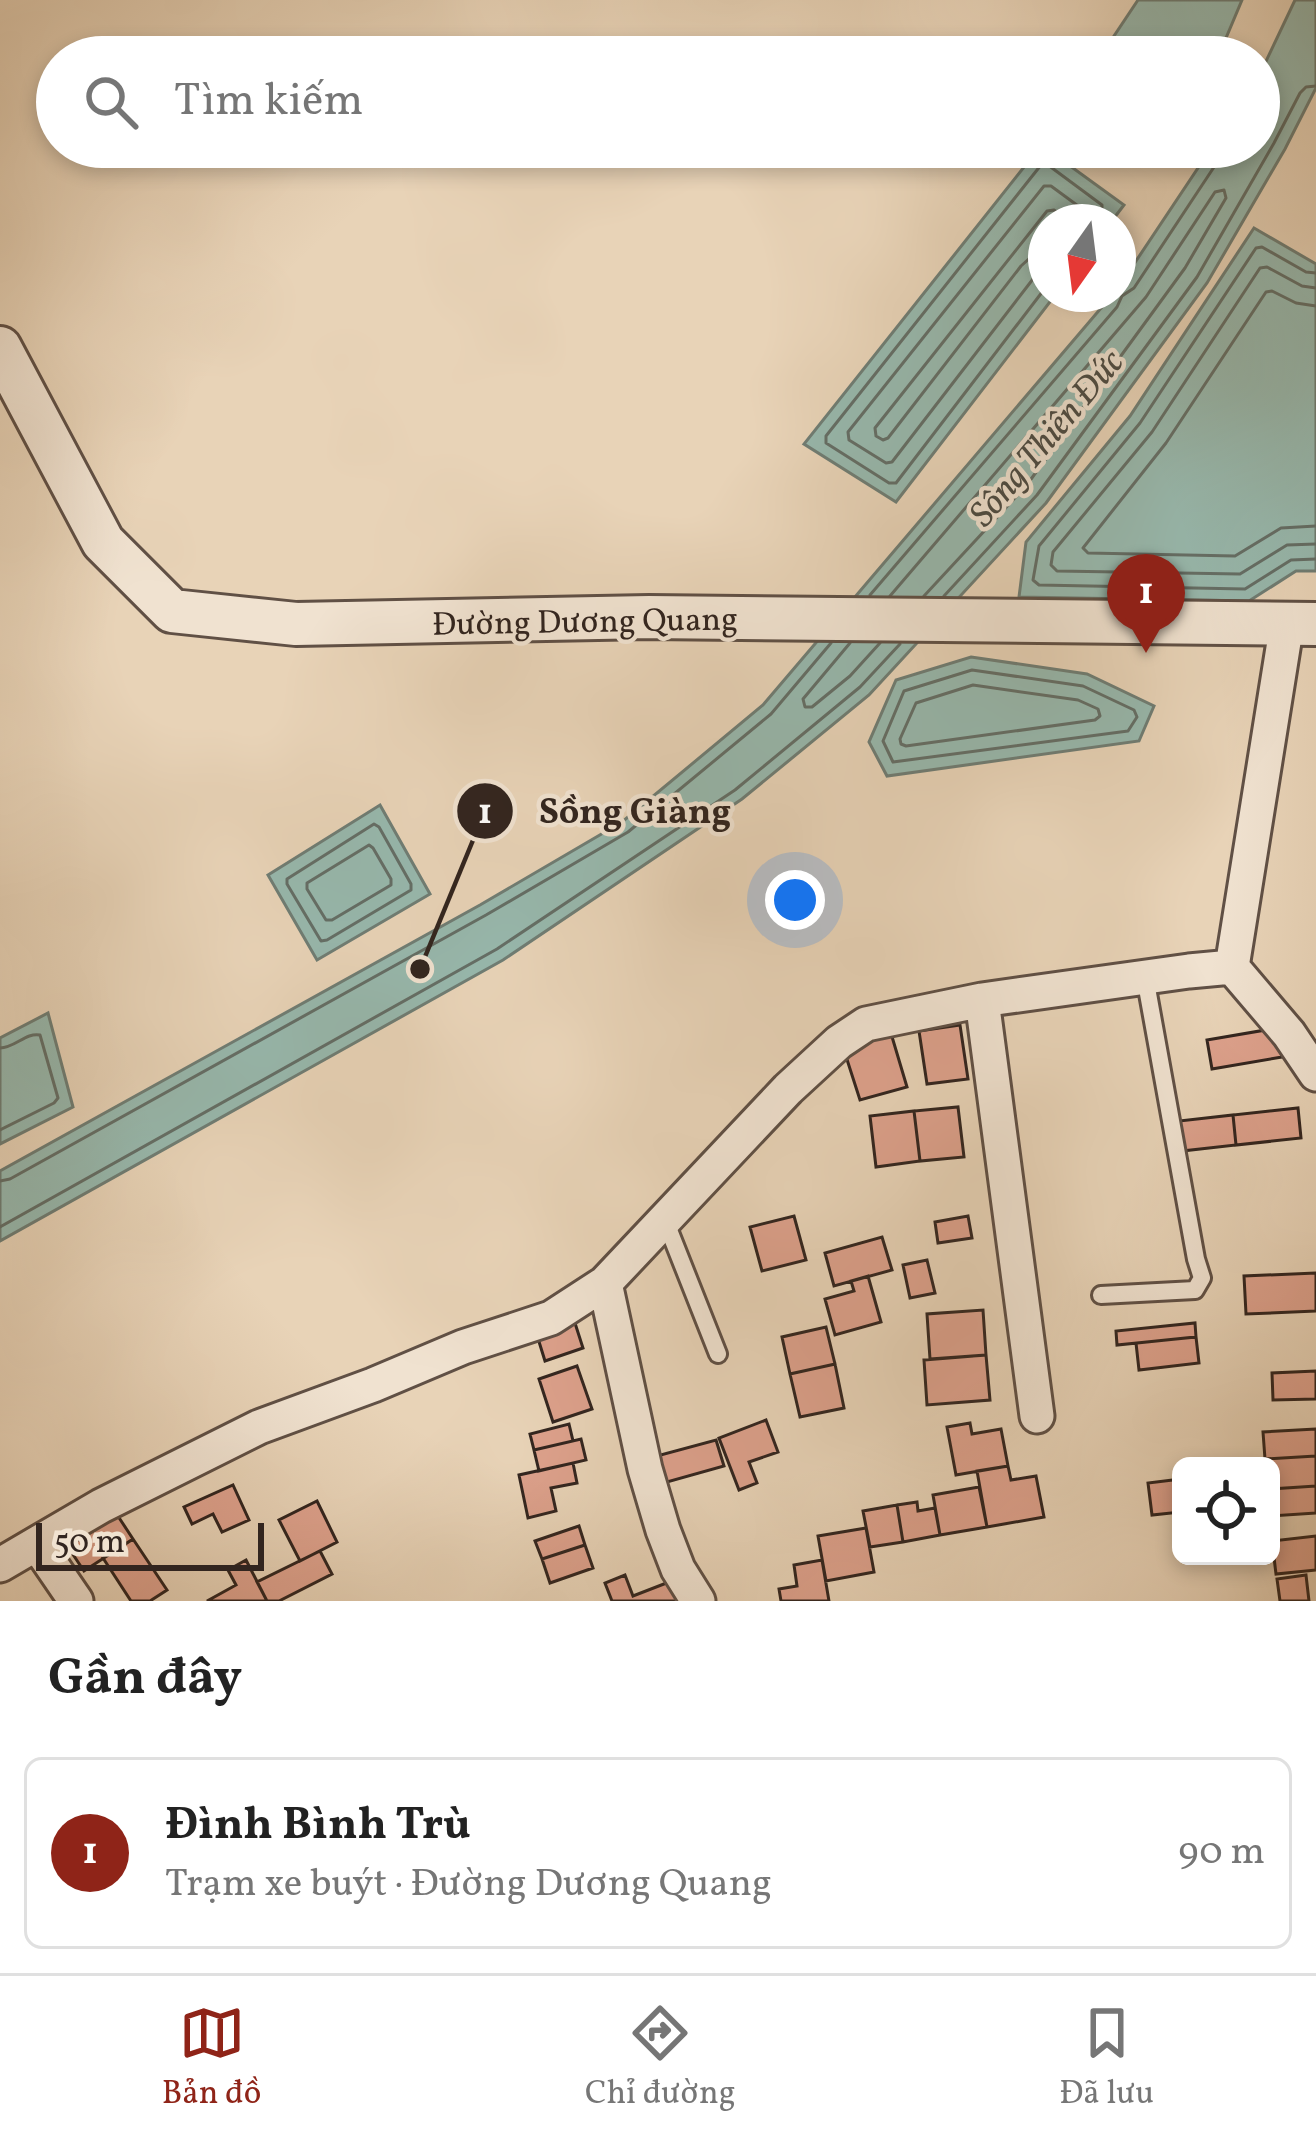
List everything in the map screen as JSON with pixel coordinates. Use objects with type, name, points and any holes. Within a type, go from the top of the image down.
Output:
[{"type":"street","name":"Đường Dương Quang","points":[[0,349],[103,542],[172,611],[296,624],[649,617],[1301,624]]},
{"type":"street","points":[[1232,967],[1301,624]]},
{"type":"street","points":[[0,1565],[100,1506],[259,1427],[551,1318],[605,1283],[788,1089],[838,1042],[866,1024],[982,1000],[1232,967]]},
{"type":"street","points":[[1232,967],[1316,1074]]},
{"type":"street","points":[[982,1000],[1037,1416]]},
{"type":"street","points":[[605,1283],[645,1469],[678,1569],[698,1601]]},
{"type":"street","points":[[37,1544],[76,1601]]},
{"type":"lane","points":[[1101,1295],[1195,1289],[1202,1278],[1145,977]]},
{"type":"lane","points":[[664,1220],[718,1354]]},
{"type":"water","points":[[1138,0],[1242,0],[1227,36],[1114,36]]},
{"type":"water","points":[[1295,0],[1316,0],[1316,88],[1280,158],[1280,36]]},
{"type":"water","points":[[1023,168],[1073,168],[1123,204],[1028,204],[1028,312],[1042,312],[896,502],[804,444]]},
{"type":"water","name":"Sông Thiên Đức","points":[[1198,168],[1274,168],[1207,283],[1046,503],[869,695],[742,799],[503,960],[0,1241],[0,1171],[622,822],[763,705],[1098,312],[1136,312],[1136,261]]},
{"type":"water","points":[[1254,228],[1316,264],[1316,571],[1296,571],[1249,601],[1019,597],[1026,542],[1130,416]]},
{"type":"water","points":[[971,657],[1087,674],[1154,706],[1139,741],[887,776],[869,742],[896,680]]},
{"type":"water","points":[[380,805],[430,894],[317,960],[268,875]]},
{"type":"water","points":[[48,1013],[73,1107],[0,1144],[0,1038]]},
{"type":"building","points":[[960,1025],[968,1079],[927,1084],[919,1031]]},
{"type":"building","points":[[1277,1028],[1282,1057],[1212,1069],[1207,1040]]},
{"type":"building","points":[[890,1030],[907,1087],[860,1100],[842,1044]]},
{"type":"building","points":[[958,1107],[964,1157],[920,1161],[914,1111]]},
{"type":"building","points":[[1298,1108],[1301,1138],[1236,1145],[1233,1115]]},
{"type":"building","points":[[914,1111],[920,1161],[876,1167],[870,1116]]},
{"type":"building","points":[[1233,1115],[1236,1145],[1182,1151],[1179,1121]]},
{"type":"building","points":[[794,1216],[806,1260],[762,1271],[750,1227]]},
{"type":"building","points":[[968,1216],[972,1238],[938,1243],[935,1222]]},
{"type":"building","points":[[882,1237],[892,1270],[834,1286],[825,1253]]},
{"type":"building","points":[[927,1260],[935,1293],[910,1298],[903,1265]]},
{"type":"building","points":[[1316,1273],[1316,1311],[1246,1314],[1244,1276]]},
{"type":"building","points":[[868,1276],[881,1322],[835,1335],[825,1299],[854,1291],[851,1281]]},
{"type":"building","points":[[983,1310],[986,1355],[930,1359],[927,1314]]},
{"type":"building","points":[[574,1320],[583,1348],[545,1361],[536,1332]]},
{"type":"building","points":[[1195,1323],[1196,1337],[1117,1345],[1116,1331]]},
{"type":"building","points":[[826,1327],[835,1364],[790,1374],[782,1337]]},
{"type":"building","points":[[1196,1337],[1199,1363],[1139,1370],[1136,1343]]},
{"type":"building","points":[[986,1355],[990,1400],[927,1405],[924,1360]]},
{"type":"building","points":[[835,1364],[844,1408],[800,1417],[790,1374]]},
{"type":"building","points":[[577,1366],[592,1409],[553,1422],[539,1379]]},
{"type":"building","points":[[1316,1371],[1316,1399],[1273,1400],[1272,1373]]},
{"type":"building","points":[[766,1420],[778,1452],[749,1462],[757,1483],[739,1490],[719,1438]]},
{"type":"building","points":[[970,1423],[972,1434],[1001,1429],[1008,1466],[956,1475],[947,1427]]},
{"type":"building","points":[[569,1424],[573,1441],[534,1450],[530,1434]]},
{"type":"building","points":[[1316,1429],[1316,1456],[1265,1457],[1263,1432]]},
{"type":"building","points":[[581,1439],[586,1460],[539,1471],[534,1450]]},
{"type":"building","points":[[716,1440],[724,1466],[660,1484],[653,1457]]},
{"type":"building","points":[[1316,1456],[1316,1486],[1280,1488],[1280,1458]]},
{"type":"building","points":[[573,1463],[577,1483],[551,1488],[556,1511],[528,1518],[519,1475]]},
{"type":"building","points":[[1008,1466],[1011,1480],[1036,1476],[1044,1517],[987,1527],[977,1471]]},
{"type":"building","points":[[1172,1480],[1172,1513],[1152,1515],[1148,1483]]},
{"type":"building","points":[[233,1485],[249,1520],[222,1532],[213,1514],[192,1524],[184,1507]]},
{"type":"building","points":[[1316,1486],[1316,1513],[1280,1515],[1280,1488]]},
{"type":"building","points":[[979,1487],[987,1527],[940,1535],[933,1495]]},
{"type":"building","points":[[317,1501],[337,1542],[300,1561],[279,1520]]},
{"type":"building","points":[[917,1502],[918,1511],[935,1508],[940,1535],[903,1542],[897,1505]]},
{"type":"building","points":[[897,1505],[903,1542],[870,1547],[863,1511]]},
{"type":"building","points":[[112,1507],[133,1539],[84,1571],[62,1538]]},
{"type":"building","points":[[579,1526],[585,1545],[542,1559],[535,1541]]},
{"type":"building","points":[[866,1528],[874,1572],[826,1581],[818,1536]]},
{"type":"building","points":[[1316,1536],[1316,1570],[1276,1574],[1280,1540]]},
{"type":"building","points":[[133,1539],[167,1590],[150,1601],[131,1601],[103,1558]]},
{"type":"building","points":[[585,1545],[593,1568],[550,1583],[542,1559]]},
{"type":"building","points":[[320,1551],[332,1574],[279,1601],[267,1601],[257,1582]]},
{"type":"building","points":[[246,1560],[267,1601],[207,1601],[236,1585],[228,1570]]},
{"type":"building","points":[[822,1560],[829,1601],[781,1601],[779,1589],[797,1586],[794,1565]]},
{"type":"building","points":[[625,1575],[633,1596],[669,1582],[677,1601],[612,1601],[605,1583]]},
{"type":"building","points":[[1306,1575],[1309,1601],[1280,1601],[1277,1579]]},
{"type":"place","name":"Đình Bình Trù","points":[[1146,653]]},
{"type":"place","name":"Sồng Giàng","points":[[420,969]]}]
